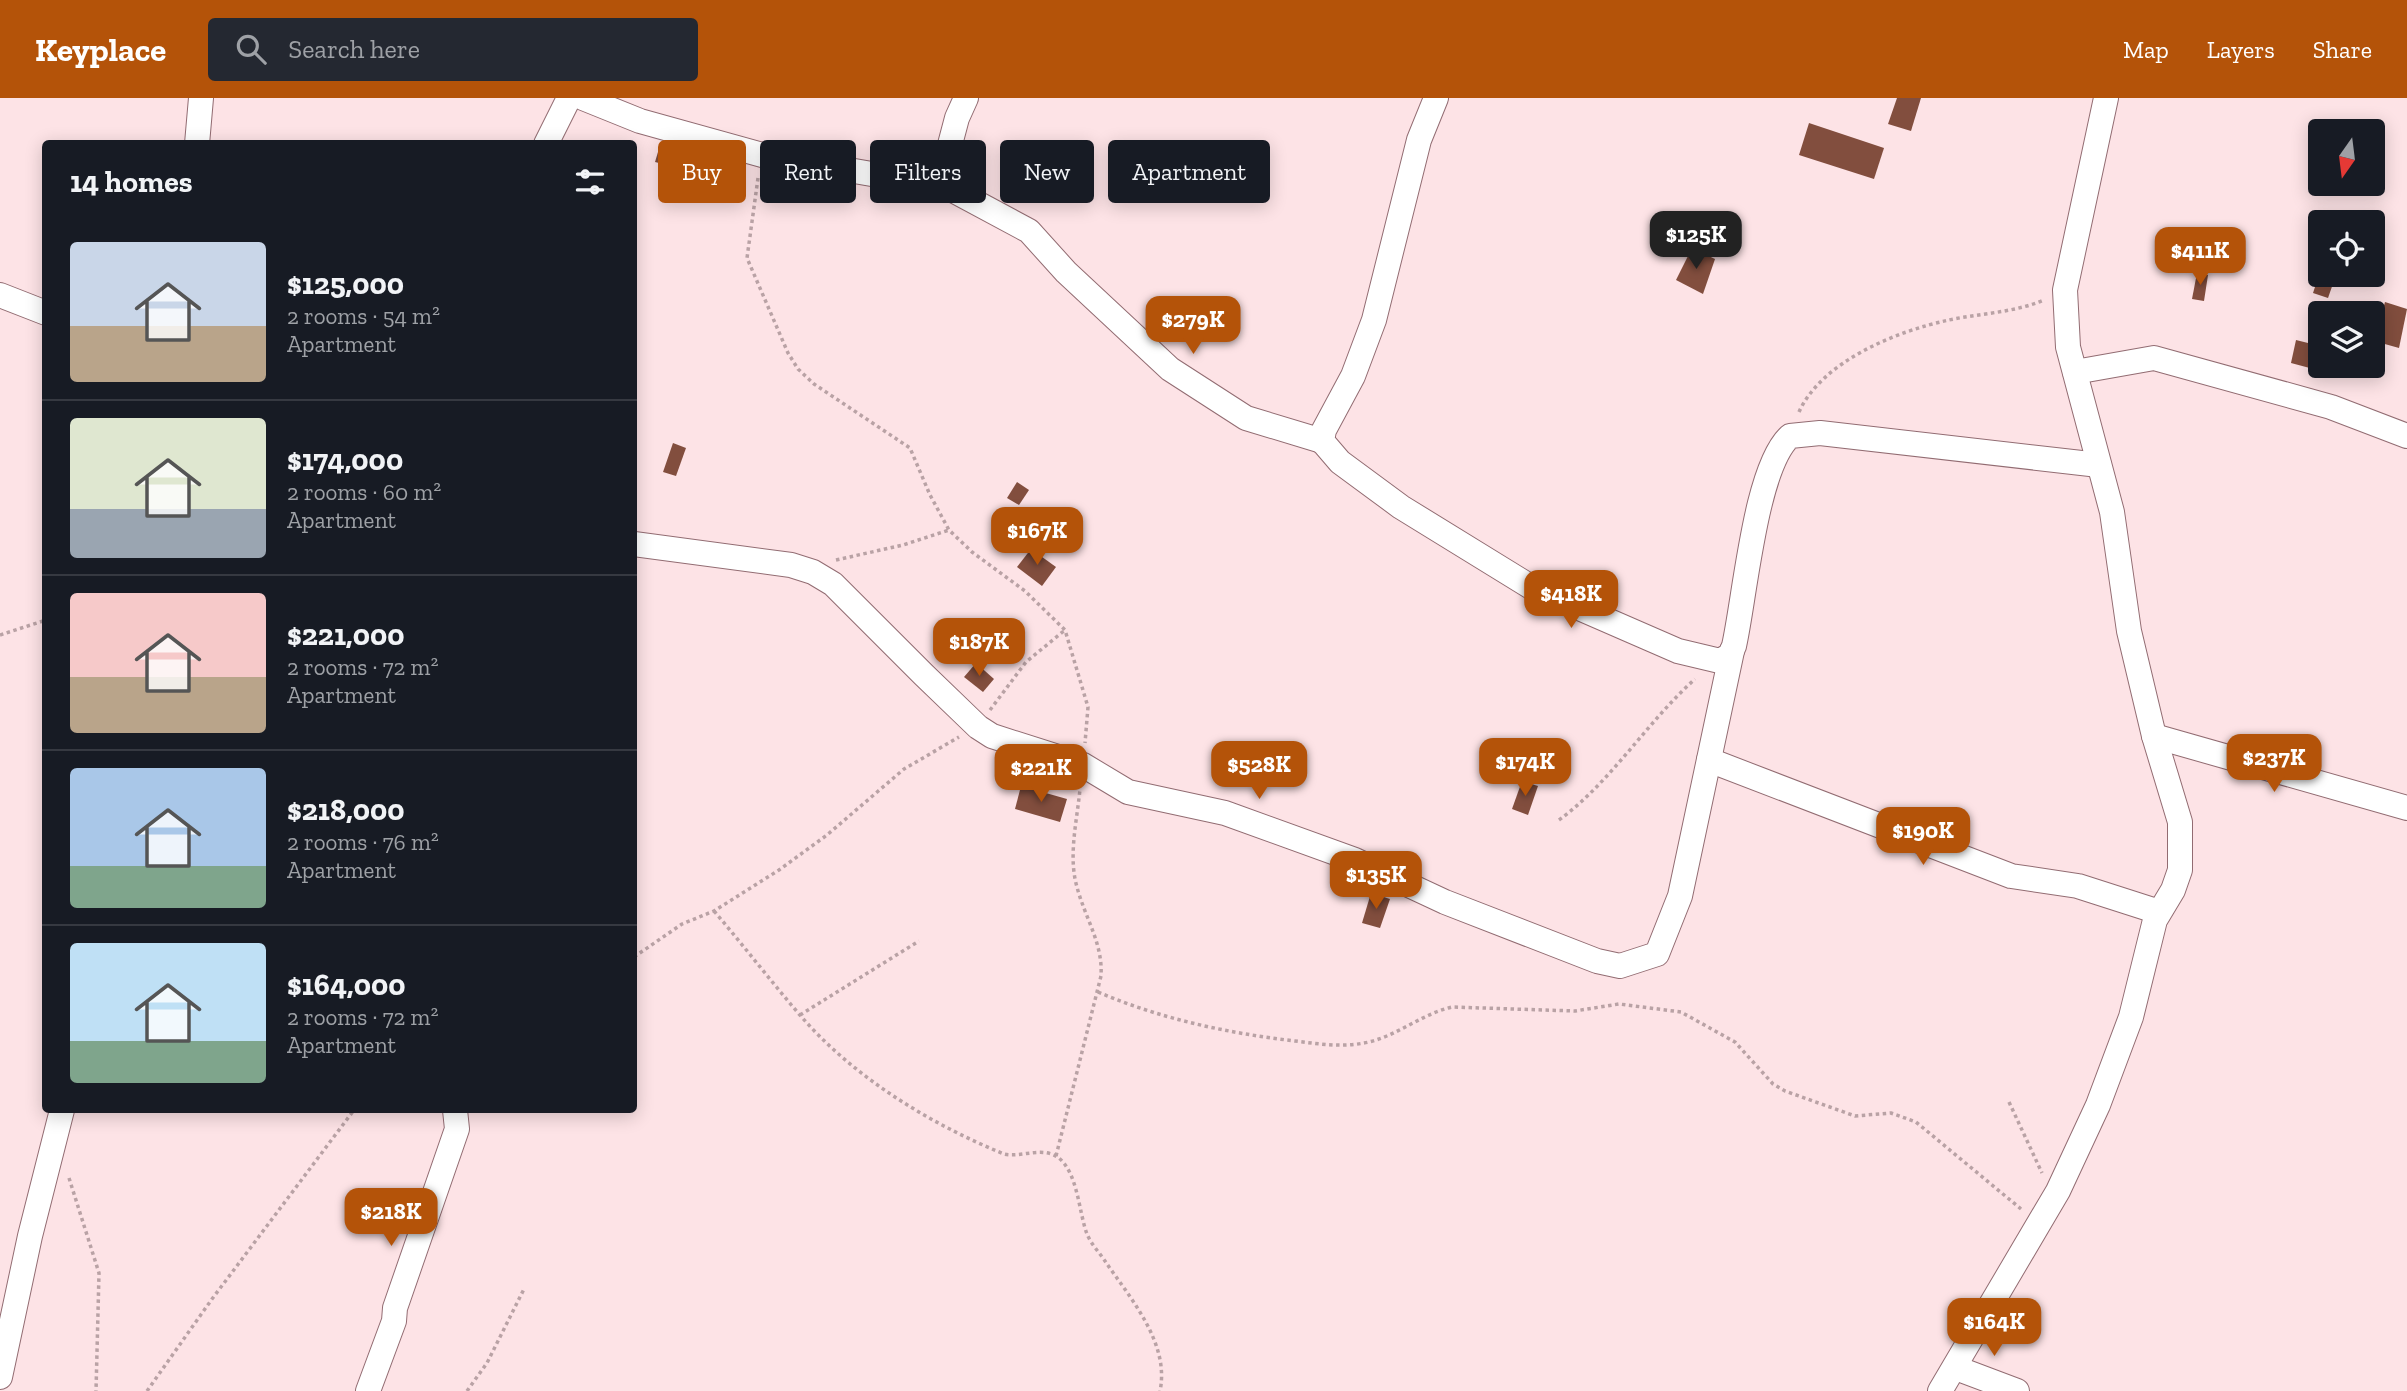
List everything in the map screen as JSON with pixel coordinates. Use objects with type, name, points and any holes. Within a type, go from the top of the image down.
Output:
[{"type":"street","points":[[197,140],[201,98]]},
{"type":"street","points":[[548,140],[569,98]]},
{"type":"street","points":[[583,98],[640,121],[760,154]]},
{"type":"street","points":[[951,140],[966,98]]},
{"type":"street","points":[[1322,441],[1324,430],[1353,376],[1374,320],[1419,139],[1436,98]]},
{"type":"street","points":[[1940,1391],[2058,1191],[2098,1105],[2126,1029],[2159,912],[2173,890],[2180,870],[2182,843],[2175,802],[2154,736],[2129,631],[2112,512],[2067,337],[2065,290],[2106,98]]},
{"type":"street","points":[[977,203],[1029,231],[1066,272],[1170,369],[1246,418],[1322,441],[1340,462],[1401,507],[1521,582],[1678,650],[1724,656]]},
{"type":"street","points":[[0,295],[42,311]]},
{"type":"street","points":[[2075,372],[2154,358],[2331,407],[2407,436]]},
{"type":"street","points":[[637,544],[803,568],[833,584],[852,600],[978,727],[1007,742],[1083,765],[1128,792],[1225,813],[1355,859],[1444,902],[1597,961],[1620,966],[1657,954],[1680,896],[1709,760],[1724,656],[1767,480],[1779,450],[1787,439],[1796,434],[1820,433],[2099,465]]},
{"type":"street","points":[[2154,736],[2407,808]]},
{"type":"street","points":[[1709,760],[2011,876],[2078,886],[2159,912]]},
{"type":"street","points":[[0,1377],[61,1113]]},
{"type":"street","points":[[368,1391],[394,1321],[395,1308],[435,1184],[457,1129],[454,1113]]},
{"type":"street","points":[[1956,1368],[2017,1391]]},
{"type":"path","points":[[760,169],[747,258],[788,353],[798,369],[814,384],[910,448],[934,505],[949,530],[972,552],[1025,591],[1065,631],[1088,707],[1073,867],[1076,887],[1100,946],[1102,968],[1056,1156]]},
{"type":"path","points":[[1787,439],[1813,388],[1862,351],[1946,320],[2021,308],[2065,290]]},
{"type":"path","points":[[803,568],[903,545],[949,530]]},
{"type":"path","points":[[0,635],[42,621]]},
{"type":"path","points":[[637,955],[682,924],[715,911],[827,835],[904,769],[978,727],[1026,662],[1065,631]]},
{"type":"path","points":[[1559,820],[1576,807],[1644,730],[1724,656]]},
{"type":"path","points":[[715,911],[800,1015],[849,1063],[912,1108],[1004,1154],[1018,1156],[1036,1152],[1056,1156],[1068,1171],[1090,1241],[1136,1305],[1150,1333],[1162,1366],[1160,1391]]},
{"type":"path","points":[[800,1015],[919,941]]},
{"type":"path","points":[[1098,992],[1139,1009],[1213,1029],[1331,1046],[1371,1042],[1436,1011],[1452,1007],[1575,1011],[1619,1004],[1681,1012],[1735,1042],[1773,1084],[1785,1091],[1855,1116],[1891,1113],[1916,1122],[2038,1223]]},
{"type":"path","points":[[2009,1102],[2039,1168],[2058,1191]]},
{"type":"path","points":[[147,1391],[204,1309],[352,1113]]},
{"type":"path","points":[[54,1142],[79,1202],[97,1262],[96,1391]]},
{"type":"path","points":[[467,1391],[487,1363],[524,1289]]},
{"type":"building","points":[[1897,98],[1921,98],[1911,131],[1888,124]]},
{"type":"building","points":[[1809,123],[1884,148],[1874,179],[1799,155]]},
{"type":"building","points":[[1692,248],[1715,259],[1703,294],[1676,280]]},
{"type":"building","points":[[2197,273],[2208,275],[2204,301],[2192,299]]},
{"type":"building","points":[[2315,287],[2332,287],[2328,298],[2313,293]]},
{"type":"building","points":[[2385,302],[2407,309],[2399,348],[2385,344]]},
{"type":"building","points":[[2296,340],[2308,343],[2308,368],[2291,363]]},
{"type":"building","points":[[673,443],[686,448],[676,476],[663,472]]},
{"type":"building","points":[[1017,482],[1029,490],[1019,505],[1007,498]]},
{"type":"building","points":[[1031,549],[1056,567],[1042,586],[1017,567]]},
{"type":"building","points":[[976,663],[994,679],[983,692],[964,677]]},
{"type":"building","points":[[1522,781],[1538,786],[1528,815],[1512,809]]},
{"type":"building","points":[[1021,786],[1067,799],[1060,822],[1015,809]]},
{"type":"building","points":[[1371,893],[1390,899],[1380,928],[1362,923]]}]
